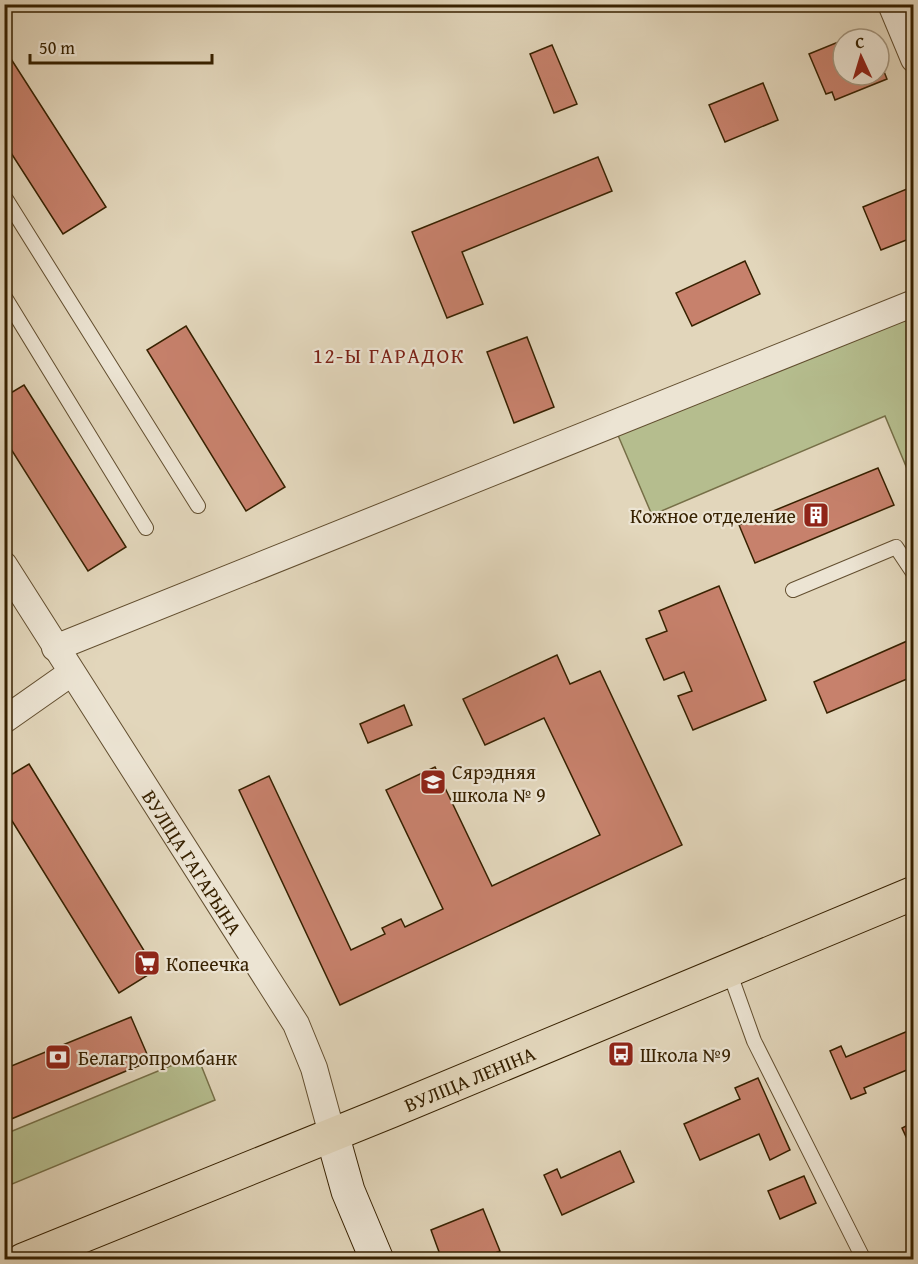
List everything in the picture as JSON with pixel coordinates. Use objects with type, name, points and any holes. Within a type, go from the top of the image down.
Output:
[{"type":"main road","name":"ВУЛІЦА ЛЕНІНА","points":[[23,1260],[914,893]]},
{"type":"main road","name":"ВУЛІЦА ГАГАРЫНА","points":[[332,1134],[348,1191],[377,1260]]},
{"type":"street","points":[[891,4],[914,58]]},
{"type":"street","points":[[56,648],[914,303]]},
{"type":"street","name":"ВУЛІЦА ГАГАРЫНА","points":[[4,565],[296,1024],[314,1068],[332,1134]]},
{"type":"street","points":[[4,720],[71,673]]},
{"type":"lane","points":[[4,196],[198,506]]},
{"type":"lane","points":[[4,296],[146,528]]},
{"type":"lane","points":[[793,590],[896,547],[914,574]]},
{"type":"lane","points":[[729,970],[754,1041],[864,1260]]},
{"type":"green space","points":[[913,307],[913,483],[885,416],[652,515],[617,433]]},
{"type":"green space","points":[[197,1055],[215,1100],[5,1187],[5,1134]]},
{"type":"building","points":[[552,45],[577,104],[554,113],[530,54]]},
{"type":"building","points":[[831,45],[831,87],[867,87],[835,100],[832,92],[826,94],[809,54]]},
{"type":"building","points":[[4,48],[106,207],[63,234],[4,142]]},
{"type":"building","points":[[763,83],[778,120],[725,142],[709,105]]},
{"type":"building","points":[[598,157],[612,191],[462,252],[483,304],[447,318],[412,232]]},
{"type":"building","points":[[914,186],[914,237],[881,250],[863,207]]},
{"type":"building","points":[[745,261],[760,294],[692,326],[676,293]]},
{"type":"building","points":[[186,326],[285,487],[246,511],[147,350]]},
{"type":"building","points":[[527,337],[554,407],[514,423],[487,352]]},
{"type":"building","points":[[24,385],[126,547],[88,571],[4,438],[4,397]]},
{"type":"building","name":"Кожное отделение","points":[[878,468],[894,505],[755,563],[739,525]]},
{"type":"building","points":[[719,586],[766,700],[693,730],[678,696],[692,691],[684,672],[664,680],[646,639],[667,631],[659,611]]},
{"type":"building","points":[[914,638],[914,676],[827,713],[814,682]]},
{"type":"building","points":[[557,655],[570,684],[600,671],[682,845],[340,1005],[239,790],[269,776],[351,950],[385,934],[382,928],[401,919],[405,927],[443,909],[386,790],[435,767],[492,886],[600,835],[544,718],[485,745],[463,699]]},
{"type":"building","points":[[404,705],[412,725],[368,743],[360,724]]},
{"type":"building","points":[[29,764],[156,970],[119,993],[4,808],[4,779]]},
{"type":"building","points":[[131,1017],[150,1061],[4,1122],[4,1069]]},
{"type":"building","points":[[908,1031],[914,1045],[914,1067],[864,1088],[866,1093],[851,1099],[830,1051],[841,1046],[846,1057]]},
{"type":"building","points":[[758,1078],[790,1150],[770,1160],[759,1134],[700,1160],[684,1124],[740,1099],[735,1088]]},
{"type":"building","points":[[914,1122],[914,1154],[902,1128]]},
{"type":"building","points":[[620,1151],[634,1182],[562,1215],[544,1175],[557,1169],[561,1178]]},
{"type":"building","points":[[804,1176],[816,1203],[780,1219],[768,1191]]},
{"type":"building","points":[[483,1209],[500,1251],[479,1260],[442,1260],[431,1230]]},
{"type":"place","name":"Кожное отделение","points":[[816,515]]},
{"type":"place","name":"Сярэдняя школа № 9","points":[[433,782]]},
{"type":"place","name":"Копеечка","points":[[147,963]]},
{"type":"place","name":"Школа №9","points":[[621,1054]]},
{"type":"place","name":"Белагропромбанк","points":[[58,1057]]},
{"type":"district","name":"12-Ы ГАРАДОК","points":[[389,355]]}]
